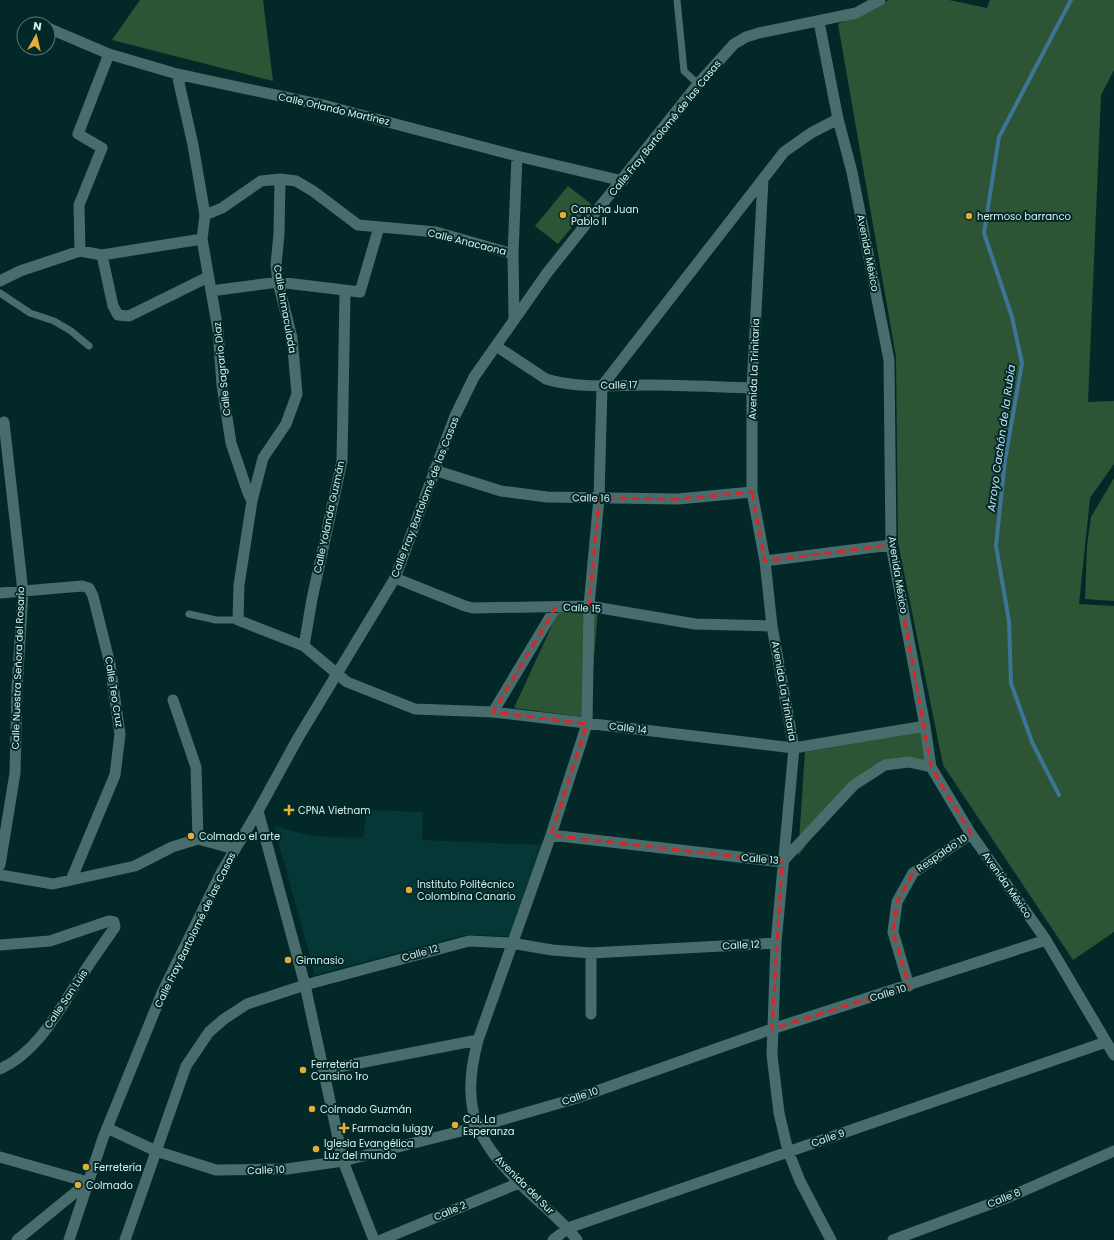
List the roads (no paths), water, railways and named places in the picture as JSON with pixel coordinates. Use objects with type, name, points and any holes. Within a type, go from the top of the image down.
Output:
[{"type":"street","name":"Calle Fray Bartolomé de las Casas","points":[[69,1240],[107,1128],[162,993],[222,871],[258,812],[298,738],[396,578],[434,470],[455,416],[474,377],[547,273],[623,181],[698,84],[734,44],[746,37],[856,13],[880,0]]},
{"type":"street","name":"Avenida México","points":[[819,22],[838,119],[852,172],[889,360],[891,545],[925,726],[931,768],[971,834],[1046,940],[1114,1055]]},
{"type":"street","name":"Calle Orlando Martínez","points":[[56,31],[108,54],[177,74],[327,106],[517,156],[623,181]]},
{"type":"street","points":[[80,251],[79,205],[102,148],[78,134],[108,54]]},
{"type":"street","name":"Calle Sagrario Díaz","points":[[177,74],[193,145],[205,216],[202,239],[218,330],[222,385],[231,443],[252,501]]},
{"type":"street","points":[[602,386],[784,152],[810,133],[838,119]]},
{"type":"street","points":[[514,319],[513,254],[517,156]]},
{"type":"street","name":"Calle Anacaona","points":[[205,216],[222,208],[261,182],[280,179],[296,181],[313,190],[358,225],[436,232],[513,254]]},
{"type":"street","name":"Calle Inmaculada","points":[[252,501],[263,458],[286,424],[297,394],[292,338],[278,282],[276,265],[280,179]]},
{"type":"street","name":"Avenida La Trinitaria","points":[[763,179],[752,388],[752,492],[765,561],[772,626],[794,748],[782,862],[776,943],[772,1029],[774,1082],[779,1113],[788,1151],[800,1181],[831,1240]]},
{"type":"street","points":[[211,291],[278,282],[360,292],[379,227]]},
{"type":"street","points":[[0,281],[20,271],[80,251],[102,255],[202,239]]},
{"type":"street","points":[[102,255],[113,306],[118,315],[129,316],[208,277]]},
{"type":"street","name":"Calle Yolanda Guzmán","points":[[304,646],[312,599],[342,461],[345,291]]},
{"type":"street","name":"Calle 17","points":[[496,346],[546,379],[554,381],[602,386],[646,385],[752,388]]},
{"type":"street","name":"Avenida del Sur","points":[[577,1240],[568,1228],[519,1182],[493,1153],[477,1127],[471,1103],[470,1086],[472,1062],[478,1040],[511,943],[551,835],[587,724],[589,606],[599,498],[602,386]]},
{"type":"street","name":"Calle Nuestra Señora del Rosario","points":[[0,865],[15,773],[17,688],[23,592],[4,422]]},
{"type":"street","name":"Calle 16","points":[[434,470],[501,491],[547,497],[678,499],[752,492]]},
{"type":"street","points":[[252,501],[239,585],[238,620],[304,646],[338,673]]},
{"type":"street","points":[[765,561],[891,545]]},
{"type":"street","name":"Calle 15","points":[[396,578],[465,606],[589,606],[695,624],[772,626]]},
{"type":"street","name":"Calle Teo Cruz","points":[[0,593],[82,586],[89,588],[93,596],[110,664],[120,734],[115,774],[71,880]]},
{"type":"street","points":[[493,712],[556,607]]},
{"type":"street","name":"Calle 14","points":[[338,673],[347,682],[408,708],[493,712],[794,748],[925,726]]},
{"type":"street","points":[[173,700],[196,768],[198,839]]},
{"type":"street","name":"Calle 13","points":[[551,835],[782,862],[854,785],[885,765],[909,762],[931,768]]},
{"type":"street","points":[[258,812],[305,985],[342,1161],[374,1240]]},
{"type":"street","name":"Respaldo 10","points":[[909,986],[893,932],[897,902],[913,873],[971,834]]},
{"type":"street","points":[[0,875],[53,884],[135,866],[172,847],[198,839],[235,849]]},
{"type":"street","name":"Calle San Luis","points":[[0,945],[50,941],[109,921],[114,922],[115,927],[48,1027],[29,1048],[7,1066],[0,1069]]},
{"type":"street","name":"Calle 12","points":[[125,1240],[186,1066],[209,1032],[224,1019],[247,1004],[305,985],[469,940],[511,943],[552,950],[590,953],[776,943]]},
{"type":"street","name":"Calle 10","points":[[107,1128],[156,1151],[216,1170],[287,1169],[342,1161],[477,1127],[577,1098],[772,1029],[909,986],[1046,940]]},
{"type":"street","points":[[590,953],[591,1014]]},
{"type":"street","points":[[323,1070],[478,1040]]},
{"type":"street","name":"Calle 9","points":[[553,1240],[568,1228],[1106,1042]]},
{"type":"street","name":"Calle 8","points":[[893,1240],[1010,1196],[1114,1150]]},
{"type":"street","points":[[0,1157],[88,1182]]},
{"type":"street","points":[[17,1240],[88,1182]]},
{"type":"street","name":"Calle 2","points":[[381,1240],[519,1182]]},
{"type":"lane","points":[[677,0],[684,71],[698,84]]},
{"type":"lane","points":[[0,292],[30,313],[54,321],[71,331],[89,346]]},
{"type":"lane","points":[[189,614],[216,620],[238,620]]},
{"type":"waterway","name":"Arroyo Cachón de la Rubia","points":[[1059,795],[1032,742],[1011,683],[1009,621],[996,546],[1005,460],[1022,363],[1012,317],[984,233],[999,137],[1071,0]]},
{"type":"place","name":"Cancha Juan Pablo II","points":[[563,215]]},
{"type":"place","name":"hermoso barranco","points":[[969,216]]},
{"type":"place","name":"CPNA Vietnam","points":[[289,810]]},
{"type":"place","name":"Colmado el arte","points":[[191,836]]},
{"type":"place","name":"Instituto Politécnico Colombina Canario","points":[[409,890]]},
{"type":"place","name":"Gimnasio","points":[[288,960]]},
{"type":"place","name":"Ferretería Cansino 1ro","points":[[303,1070]]},
{"type":"place","name":"Colmado Guzmán","points":[[312,1109]]},
{"type":"place","name":"Col. La Esperanza","points":[[455,1125]]},
{"type":"place","name":"Farmacia luiggy","points":[[344,1128]]},
{"type":"place","name":"Iglesia Evangélica Luz del mundo","points":[[316,1149]]},
{"type":"place","name":"Ferretería","points":[[86,1167]]},
{"type":"place","name":"Colmado","points":[[78,1185]]}]
